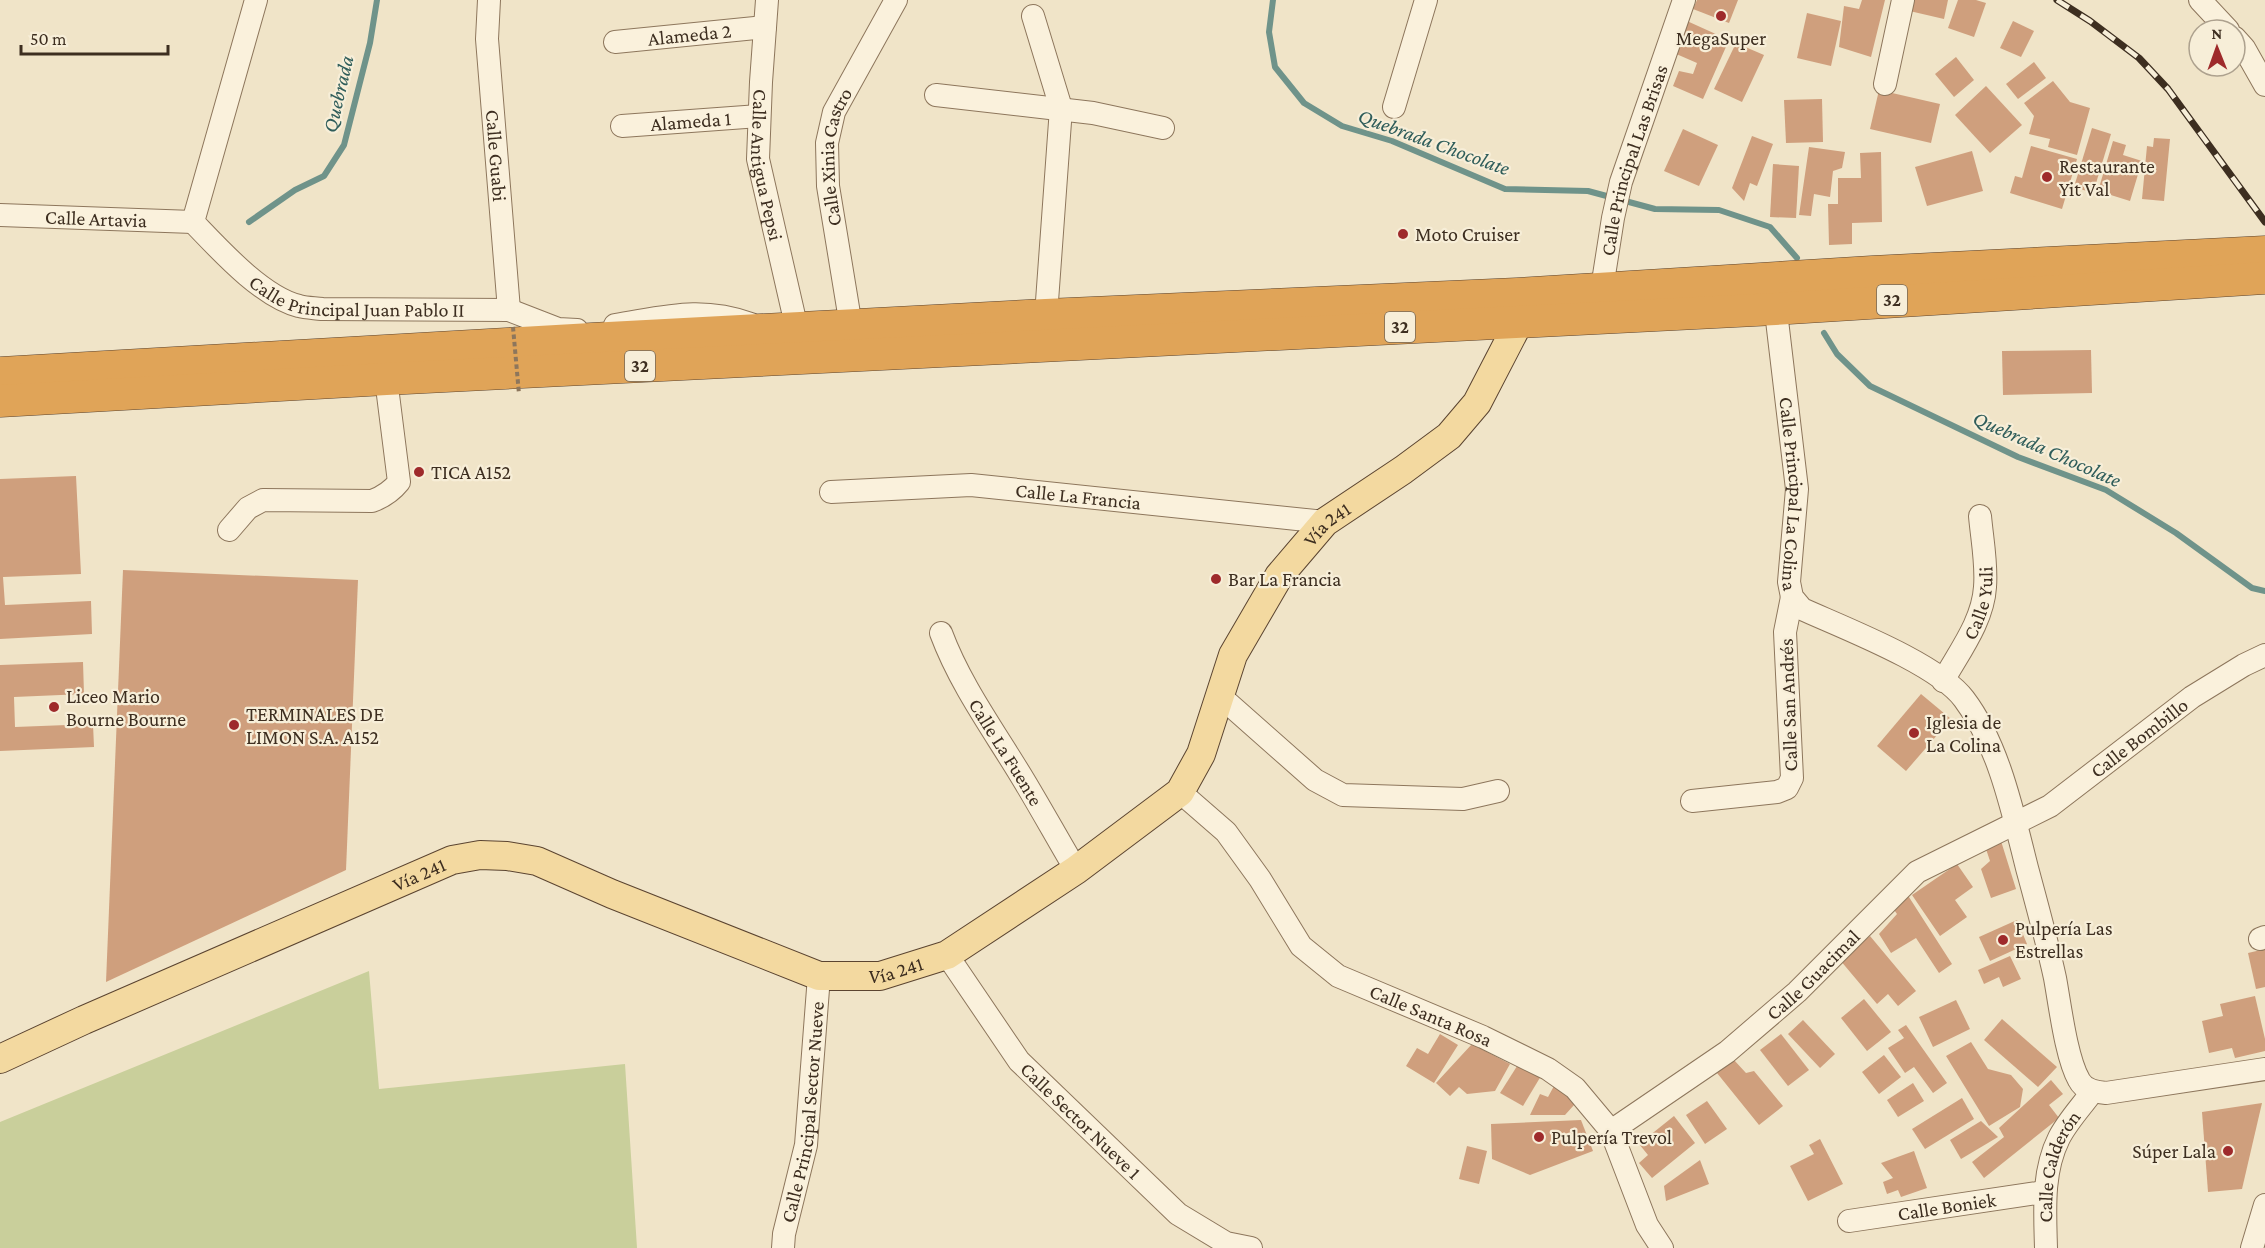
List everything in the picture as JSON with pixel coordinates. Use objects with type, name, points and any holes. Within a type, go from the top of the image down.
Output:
[{"type":"highway","name":"32","points":[[0,373],[1046,315],[1518,308],[1602,288],[1774,294],[1872,272],[2265,252]]},
{"type":"highway","name":"32","points":[[0,401],[1774,294],[2265,278]]},
{"type":"main road","name":"Vía 241","points":[[0,1059],[94,1015],[452,860],[480,855],[507,856],[537,861],[612,894],[819,976],[880,976],[946,955],[1076,870],[1180,792],[1202,754],[1233,654],[1279,576],[1324,522],[1403,470],[1449,436],[1477,403],[1518,308]]},
{"type":"street","points":[[193,222],[256,0]]},
{"type":"street","name":"Calle Guabi","points":[[489,0],[487,39],[511,318]]},
{"type":"street","name":"Calle Antigua Pepsi","points":[[767,0],[758,159],[783,330]]},
{"type":"street","name":"Calle Xinia Castro","points":[[851,326],[828,186],[827,143],[834,112],[896,0]]},
{"type":"street","points":[[1394,107],[1426,0]]},
{"type":"street","name":"Calle Principal Las Brisas","points":[[1602,288],[1621,182],[1684,0]]},
{"type":"street","points":[[1885,84],[1903,0]]},
{"type":"street","points":[[2200,0],[2217,18]]},
{"type":"street","points":[[1033,16],[1061,108],[1046,315]]},
{"type":"street","name":"Alameda 2","points":[[615,42],[765,27]]},
{"type":"street","points":[[2247,53],[2265,85]]},
{"type":"street","points":[[936,95],[1061,108],[1163,128]]},
{"type":"street","name":"Alameda 1","points":[[622,126],[759,116]]},
{"type":"street","name":"Calle Artavia","points":[[0,215],[193,222]]},
{"type":"street","name":"Calle Principal Juan Pablo II","points":[[193,222],[228,258],[259,284],[280,298],[298,306],[511,318],[558,329],[584,330],[685,314],[711,314],[783,330]]},
{"type":"street","name":"Calle Principal La Colina","points":[[1774,294],[1797,489],[1790,566],[1792,597],[1802,609],[1888,649],[1937,675],[1963,698],[1989,740],[2016,822],[2051,959],[2072,1060],[2080,1082],[2092,1092]]},
{"type":"street","points":[[229,530],[248,508],[262,500],[372,501],[385,496],[396,487],[399,482],[386,379]]},
{"type":"street","name":"Calle La Francia","points":[[831,492],[971,486],[1324,522]]},
{"type":"street","name":"Calle Yuli","points":[[1943,681],[1976,623],[1982,606],[1986,586],[1980,516]]},
{"type":"street","name":"Calle San Andrés","points":[[1692,801],[1777,792],[1787,788],[1792,778],[1785,632],[1792,597]]},
{"type":"street","name":"Calle La Fuente","points":[[941,633],[951,659],[982,714],[1076,870]]},
{"type":"street","name":"Calle Bombillo","points":[[2016,822],[2050,806],[2192,697],[2244,665],[2265,655]]},
{"type":"street","points":[[1220,696],[1315,780],[1343,795],[1463,799],[1498,792]]},
{"type":"street","name":"Calle Santa Rosa","points":[[1180,792],[1226,832],[1260,879],[1301,946],[1338,976],[1483,1037],[1548,1069],[1575,1088],[1611,1131],[1647,1224],[1662,1248]]},
{"type":"street","name":"Calle Guacimal","points":[[1611,1131],[1727,1052],[1797,993],[1917,872],[2016,822]]},
{"type":"street","name":"Calle Sector Nueve 1","points":[[946,955],[1019,1061],[1178,1214],[1226,1243],[1251,1248]]},
{"type":"street","name":"Calle Principal Sector Nueve","points":[[783,1248],[784,1234],[806,1145],[819,976]]},
{"type":"street","points":[[2092,1092],[2106,1093],[2265,1068]]},
{"type":"street","name":"Calle Calderón","points":[[2046,1248],[2044,1192],[2060,1137],[2092,1092]]},
{"type":"street","name":"Calle Boniek","points":[[1849,1221],[2044,1192]]},
{"type":"street","points":[[2252,1248],[2265,1206]]},
{"type":"path","points":[[511,318],[519,394]]},
{"type":"green space","points":[[369,971],[379,1089],[625,1064],[637,1248],[0,1248],[0,1122]]},
{"type":"building","name":"MegaSuper","points":[[1697,0],[1738,0],[1729,23],[1693,9]]},
{"type":"building","points":[[1862,0],[1885,0],[1871,57],[1839,47],[1844,6],[1859,9]]},
{"type":"building","points":[[1903,0],[1948,0],[1944,19],[1901,9]]},
{"type":"building","points":[[1958,0],[1976,0],[1986,3],[1974,37],[1948,28]]},
{"type":"building","points":[[1807,13],[1841,21],[1831,66],[1797,58]]},
{"type":"building","points":[[1687,21],[1729,40],[1703,99],[1673,86],[1679,71],[1693,74],[1697,63],[1674,53]]},
{"type":"building","points":[[2013,21],[2034,31],[2021,57],[2000,48]]},
{"type":"building","points":[[1736,43],[1764,55],[1742,102],[1714,89]]},
{"type":"building","points":[[1956,57],[1974,80],[1954,97],[1935,74]]},
{"type":"building","points":[[2034,62],[2046,78],[2018,99],[2006,84]]},
{"type":"building","points":[[2053,81],[2070,102],[2090,108],[2077,155],[2048,147],[2050,139],[2029,134],[2034,116],[2024,103]]},
{"type":"building","points":[[1986,86],[2022,125],[1990,153],[1955,115]]},
{"type":"building","points":[[1879,90],[1940,104],[1931,143],[1870,129]]},
{"type":"building","points":[[1822,99],[1823,142],[1786,143],[1784,100]]},
{"type":"building","points":[[2092,128],[2111,134],[2093,193],[2074,187]]},
{"type":"building","points":[[1683,129],[1718,145],[1699,186],[1664,171]]},
{"type":"building","points":[[1752,136],[1773,144],[1757,186],[1750,183],[1744,201],[1732,188]]},
{"type":"building","points":[[2154,138],[2170,139],[2164,201],[2142,199],[2147,146],[2153,147]]},
{"type":"building","points":[[2113,141],[2126,145],[2123,155],[2142,161],[2130,201],[2098,191]]},
{"type":"building","name":"Restaurante Yit Val","points":[[2031,146],[2077,159],[2062,209],[2010,193],[2015,176],[2022,178]]},
{"type":"building","points":[[1809,147],[1845,152],[1842,168],[1833,171],[1830,197],[1814,194],[1811,216],[1799,215]]},
{"type":"building","points":[[1972,151],[1983,191],[1927,206],[1915,167]]},
{"type":"building","points":[[1881,152],[1882,222],[1852,223],[1852,244],[1829,245],[1828,204],[1838,204],[1838,178],[1861,178],[1860,153]]},
{"type":"building","points":[[1773,164],[1799,166],[1796,218],[1770,217]]},
{"type":"building","points":[[2091,350],[2092,393],[2003,395],[2002,351]]},
{"type":"building","points":[[76,476],[81,574],[3,577],[5,605],[91,601],[92,634],[0,639],[0,479]]},
{"type":"building","name":"TERMINALES DE LIMON S.A. A152","points":[[123,570],[358,580],[346,870],[106,982]]},
{"type":"building","points":[[83,662],[84,694],[14,697],[15,727],[93,724],[94,747],[0,751],[0,665]]},
{"type":"building","name":"Iglesia de La Colina","points":[[1921,694],[1951,719],[1906,771],[1877,746]]},
{"type":"building","points":[[2001,841],[2016,889],[1991,898],[1981,869],[1990,861],[1985,846]]},
{"type":"building","points":[[1957,864],[1973,887],[1955,900],[1967,917],[1940,936],[1912,895]]},
{"type":"building","points":[[1907,894],[1952,964],[1939,973],[1916,938],[1891,953],[1879,934],[1897,914],[1890,904]]},
{"type":"building","name":"Pulpería Las Estrellas","points":[[2017,920],[2027,944],[1990,961],[1979,937]]},
{"type":"building","points":[[1870,936],[1916,991],[1898,1006],[1888,994],[1877,1004],[1840,960]]},
{"type":"building","points":[[2265,949],[2265,987],[2256,989],[2248,953]]},
{"type":"building","points":[[2010,956],[2021,979],[2003,987],[1999,977],[1984,984],[1978,970]]},
{"type":"building","points":[[2255,996],[2265,1039],[2265,1051],[2235,1058],[2232,1048],[2209,1053],[2202,1021],[2223,1016],[2220,1004]]},
{"type":"building","points":[[1864,999],[1891,1032],[1867,1051],[1841,1018]]},
{"type":"building","points":[[1956,1000],[1970,1029],[1933,1047],[1919,1017]]},
{"type":"building","points":[[2002,1019],[2057,1067],[2038,1087],[1984,1040]]},
{"type":"building","points":[[1803,1020],[1835,1054],[1820,1068],[1788,1034]]},
{"type":"building","points":[[1906,1025],[1947,1083],[1933,1093],[1914,1067],[1905,1073],[1888,1048],[1904,1038],[1898,1030]]},
{"type":"building","points":[[1440,1034],[1458,1045],[1434,1083],[1406,1066],[1417,1048],[1428,1054]]},
{"type":"building","points":[[1781,1034],[1809,1070],[1788,1086],[1760,1050]]},
{"type":"building","points":[[1971,1042],[1988,1069],[2011,1075],[2023,1089],[2020,1107],[1989,1126],[1946,1056]]},
{"type":"building","points":[[1472,1044],[1510,1064],[1495,1091],[1467,1094],[1459,1087],[1450,1096],[1436,1083]]},
{"type":"building","points":[[1884,1055],[1901,1077],[1879,1094],[1862,1072]]},
{"type":"building","points":[[1734,1060],[1746,1073],[1754,1071],[1783,1106],[1759,1125],[1717,1073]]},
{"type":"building","points":[[1519,1063],[1541,1076],[1523,1106],[1500,1093]]},
{"type":"building","points":[[2051,1080],[2063,1094],[2049,1105],[2059,1118],[1984,1178],[1972,1162],[2004,1137],[1999,1128]]},
{"type":"building","points":[[1913,1083],[1924,1101],[1898,1117],[1887,1100]]},
{"type":"building","points":[[1554,1086],[1574,1095],[1574,1105],[1565,1115],[1530,1115],[1540,1094],[1548,1097]]},
{"type":"building","points":[[1962,1098],[1974,1119],[1925,1149],[1912,1129]]},
{"type":"building","points":[[1707,1101],[1727,1129],[1705,1144],[1686,1115]]},
{"type":"building","name":"Súper Lala","points":[[2262,1103],[2242,1189],[2208,1192],[2202,1112]]},
{"type":"building","points":[[1674,1116],[1695,1143],[1652,1178],[1639,1163],[1648,1155],[1639,1144]]},
{"type":"building","name":"Pulpería Trevol","points":[[1581,1120],[1593,1151],[1530,1175],[1492,1159],[1491,1124]]},
{"type":"building","points":[[1981,1121],[1998,1137],[1961,1159],[1950,1140]]},
{"type":"building","points":[[1820,1139],[1843,1184],[1808,1201],[1790,1166],[1814,1154],[1809,1145]]},
{"type":"building","points":[[1467,1146],[1487,1151],[1479,1184],[1459,1179]]},
{"type":"building","points":[[1914,1151],[1927,1188],[1901,1197],[1898,1190],[1887,1194],[1883,1182],[1893,1178],[1881,1163]]},
{"type":"building","points":[[1700,1160],[1709,1184],[1666,1201],[1664,1186]]},
{"type":"waterway","name":"Quebrada","points":[[249,222],[295,190],[324,176],[344,145],[370,43],[377,0]]},
{"type":"waterway","name":"Quebrada Chocolate","points":[[1273,0],[1269,32],[1275,67],[1304,103],[1342,126],[1392,141],[1505,189],[1588,191],[1655,209],[1719,210],[1770,227],[1797,258]]},
{"type":"waterway","name":"Quebrada Chocolate","points":[[1824,333],[1837,354],[1870,386],[2018,457],[2106,490],[2176,533],[2252,588],[2265,591]]},
{"type":"railway","points":[[2057,0],[2090,21],[2139,58],[2168,89],[2265,222]]},
{"type":"place","name":"MegaSuper","points":[[1721,16]]},
{"type":"place","name":"Restaurante Yit Val","points":[[2047,177]]},
{"type":"place","name":"Moto Cruiser","points":[[1403,234]]},
{"type":"place","name":"TICA A152","points":[[419,472]]},
{"type":"place","name":"Bar La Francia","points":[[1216,579]]},
{"type":"place","name":"Liceo Mario Bourne Bourne","points":[[54,707]]},
{"type":"place","name":"TERMINALES DE LIMON S.A. A152","points":[[234,725]]},
{"type":"place","name":"Iglesia de La Colina","points":[[1914,733]]},
{"type":"place","name":"Pulpería Las Estrellas","points":[[2003,940]]},
{"type":"place","name":"Pulpería Trevol","points":[[1539,1137]]},
{"type":"place","name":"Súper Lala","points":[[2228,1151]]}]
